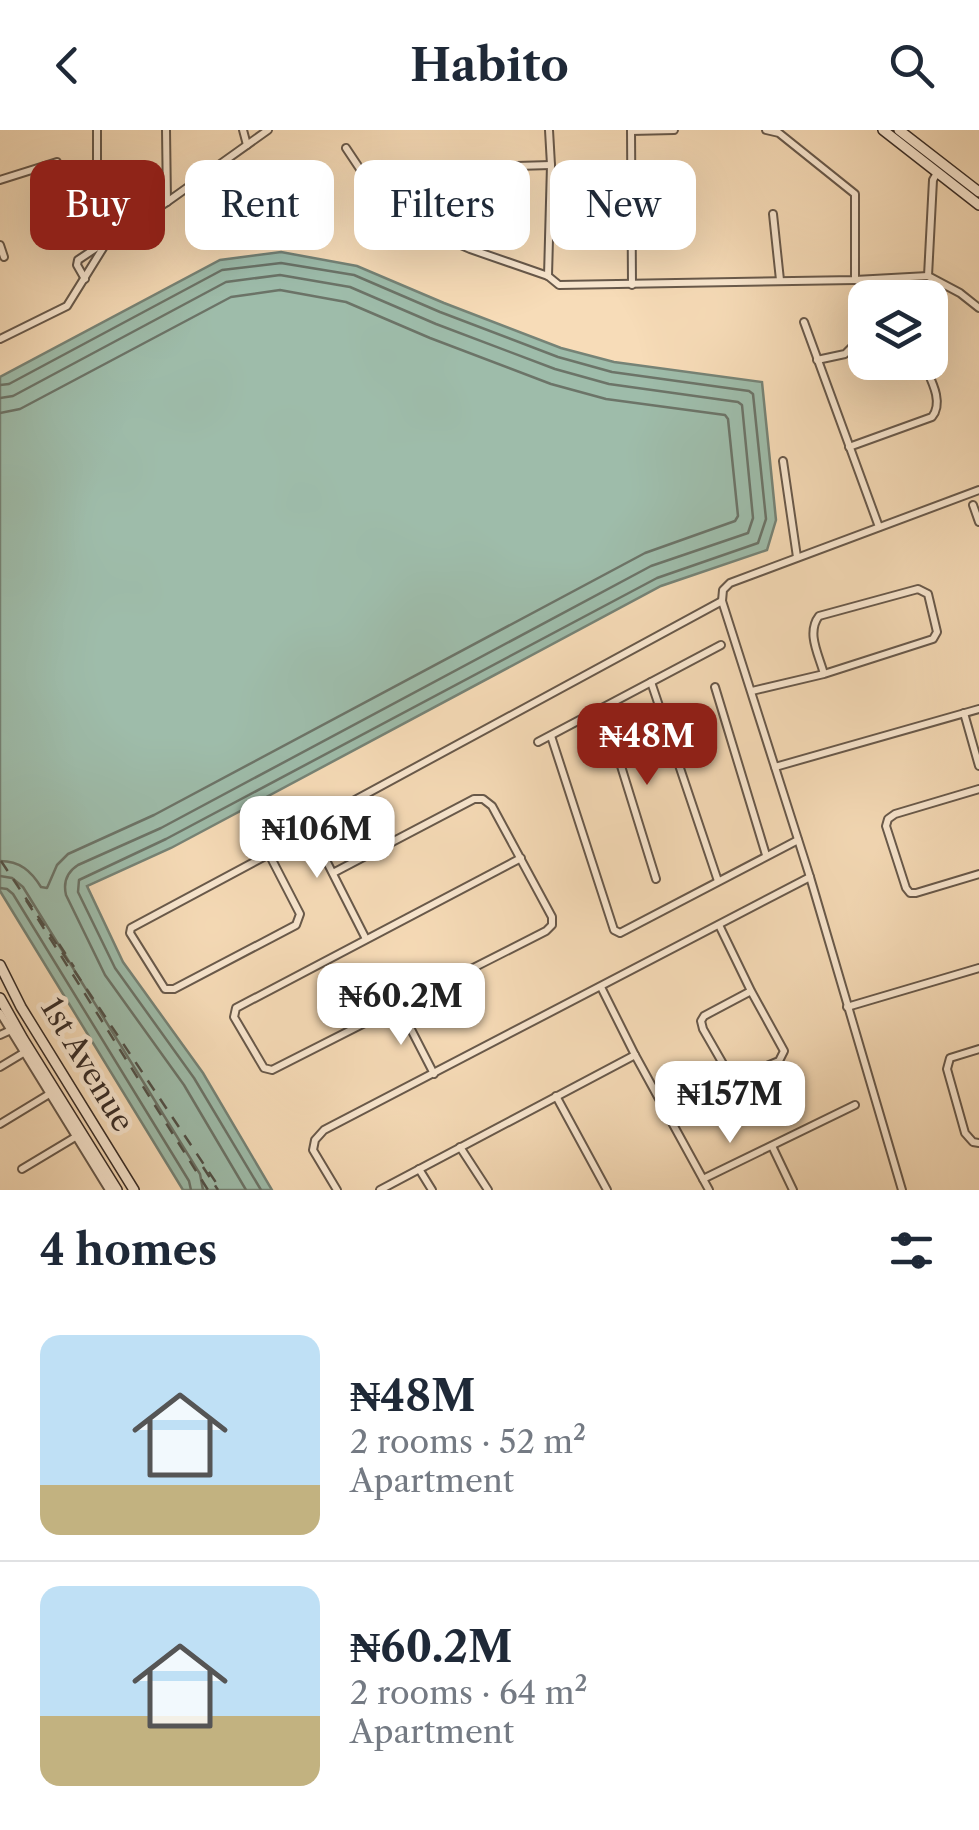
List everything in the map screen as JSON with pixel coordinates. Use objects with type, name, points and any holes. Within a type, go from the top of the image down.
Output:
[{"type":"main road","points":[[882,130],[979,205]]},
{"type":"main road","points":[[899,130],[979,192]]},
{"type":"main road","name":"1st Avenue","points":[[0,964],[21,1007],[134,1190]]},
{"type":"main road","name":"1st Avenue","points":[[0,998],[118,1190]]},
{"type":"street","points":[[97,130],[97,160]]},
{"type":"street","points":[[166,130],[167,202]]},
{"type":"street","points":[[243,130],[246,145]]},
{"type":"street","points":[[167,202],[268,130]]},
{"type":"street","points":[[549,130],[551,160]]},
{"type":"street","points":[[632,284],[631,130],[674,130]]},
{"type":"street","points":[[766,130],[779,133],[856,194],[855,280],[928,276],[979,308]]},
{"type":"street","points":[[346,148],[398,218],[548,276],[559,284],[848,280]]},
{"type":"street","points":[[0,180],[30,170]]},
{"type":"street","points":[[928,276],[933,180],[937,173]]},
{"type":"street","points":[[548,276],[550,184]]},
{"type":"street","points":[[773,214],[780,280]]},
{"type":"street","points":[[0,245],[4,258]]},
{"type":"street","points":[[84,279],[78,260],[93,250]]},
{"type":"street","points":[[0,338],[66,306],[102,250]]},
{"type":"street","points":[[804,322],[879,527]]},
{"type":"street","points":[[817,360],[848,352]]},
{"type":"street","points":[[848,447],[932,417],[938,401],[930,380]]},
{"type":"street","points":[[783,460],[797,558]]},
{"type":"street","points":[[902,1190],[810,877],[722,601],[730,584],[979,490]]},
{"type":"street","points":[[973,504],[979,522]]},
{"type":"street","points":[[752,691],[824,674],[933,639],[938,632],[928,594],[918,589],[819,616],[812,632],[824,674]]},
{"type":"street","points":[[309,825],[722,601]]},
{"type":"street","points":[[538,742],[720,645]]},
{"type":"street","points":[[651,682],[718,881]]},
{"type":"street","points":[[714,687],[766,855]]},
{"type":"street","points":[[603,708],[656,879]]},
{"type":"street","points":[[775,767],[979,708]]},
{"type":"street","points":[[964,713],[979,766]]},
{"type":"street","points":[[551,736],[614,930],[620,933],[798,840]]},
{"type":"street","points":[[979,790],[896,814],[888,818],[886,826],[910,893],[979,874]]},
{"type":"street","points":[[334,873],[474,799],[484,799],[492,806],[521,858],[552,917],[552,925],[272,1070],[264,1068],[234,1017],[236,1008],[521,858]]},
{"type":"street","points":[[269,854],[131,928],[161,985],[174,990],[296,925],[300,914],[258,826],[261,820],[291,804],[299,807],[366,939]]},
{"type":"street","points":[[337,1190],[314,1150],[324,1130],[810,877]]},
{"type":"street","points":[[720,925],[784,1051],[779,1061],[735,1079],[702,1022],[704,1016],[751,992]]},
{"type":"street","points":[[847,1008],[979,968]]},
{"type":"street","points":[[601,986],[709,1190]]},
{"type":"street","points":[[399,1006],[434,1074]]},
{"type":"street","points":[[0,1013],[109,1190]]},
{"type":"street","points":[[0,1035],[11,1030]]},
{"type":"street","points":[[979,1049],[950,1058],[946,1069],[965,1133],[979,1144]]},
{"type":"street","points":[[0,1068],[25,1052]]},
{"type":"street","points":[[380,1190],[635,1054]]},
{"type":"street","points":[[0,1124],[50,1094]]},
{"type":"street","points":[[556,1096],[607,1190]]},
{"type":"street","points":[[703,1179],[855,1105]]},
{"type":"street","points":[[22,1169],[77,1136]]},
{"type":"street","points":[[772,1146],[793,1190]]},
{"type":"street","points":[[460,1147],[488,1190]]},
{"type":"street","points":[[419,1169],[432,1190]]},
{"type":"water","points":[[281,252],[357,266],[561,348],[614,362],[762,382],[776,520],[767,550],[661,586],[171,848],[87,886],[123,962],[203,1073],[272,1190],[183,1190],[0,891],[0,377],[220,260]]},
{"type":"ferry route","points":[[1,861],[221,1190]]},
{"type":"ferry route","points":[[26,900],[208,1190]]},
{"type":"ferry route","points":[[59,944],[74,967]]},
{"type":"ferry route","points":[[203,1167],[218,1190]]}]
